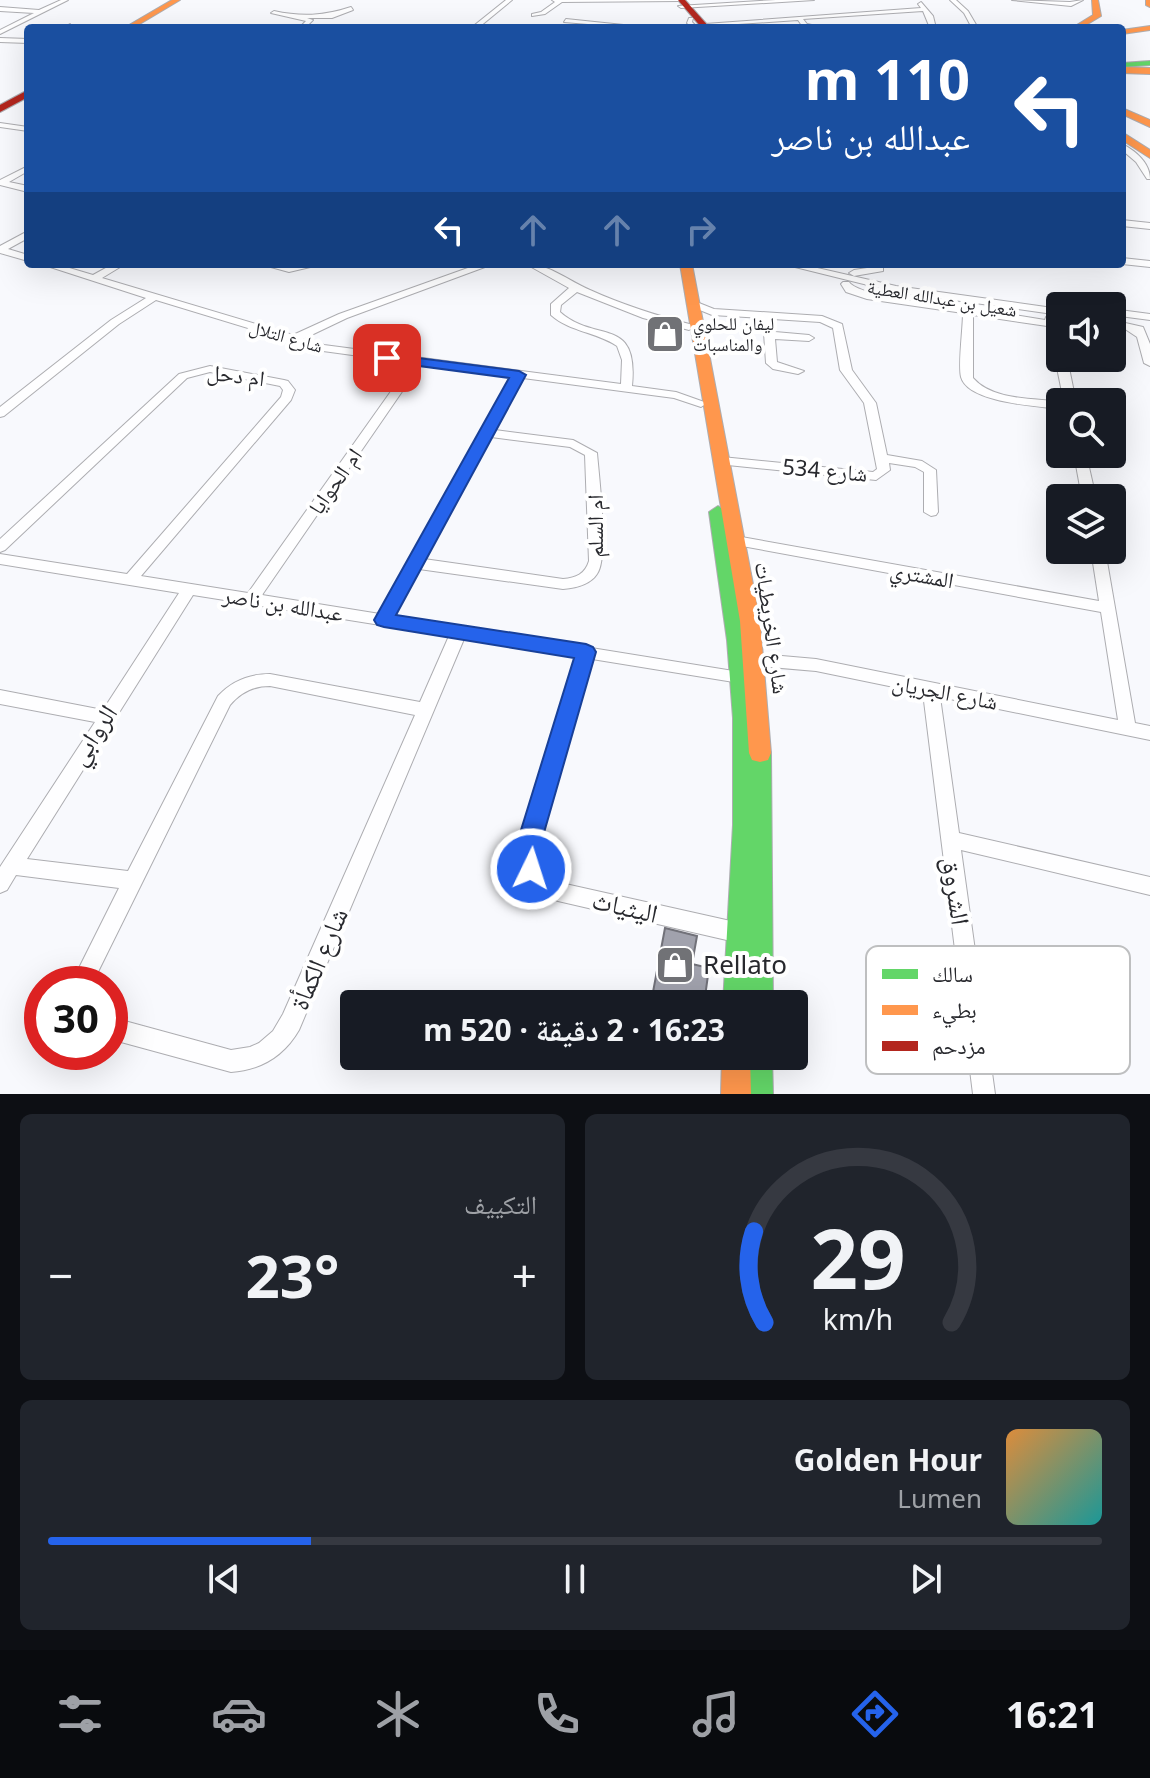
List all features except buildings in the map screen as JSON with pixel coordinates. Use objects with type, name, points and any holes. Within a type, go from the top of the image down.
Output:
[{"type":"main road","points":[[135,24],[177,0]]},
{"type":"main road","points":[[145,24],[185,0]]},
{"type":"main road","points":[[1083,24],[1097,16],[1095,0]]},
{"type":"main road","points":[[1096,24],[1106,17],[1108,9],[1104,0]]},
{"type":"main road","points":[[1126,31],[1150,28]]},
{"type":"main road","points":[[1126,69],[1150,68]]},
{"type":"main road","points":[[0,101],[24,87]]},
{"type":"main road","points":[[0,109],[24,95]]},
{"type":"main road","points":[[1126,102],[1150,107]]},
{"type":"main road","points":[[1126,113],[1150,124]]},
{"type":"main road","points":[[1126,128],[1150,143]]},
{"type":"main road","points":[[1126,138],[1150,155]]},
{"type":"main road","name":"شارع الخريطيات","points":[[679,268],[696,314],[700,396],[748,668],[762,768],[759,990]]},
{"type":"main road","name":"شارع الخريطيات","points":[[687,268],[736,541],[748,668],[737,990]]},
{"type":"main road","points":[[736,1070],[736,1094]]},
{"type":"main road","points":[[758,1070],[758,1094]]},
{"type":"street","points":[[0,32],[65,0]]},
{"type":"street","points":[[479,24],[509,0]]},
{"type":"street","points":[[555,0],[627,3],[738,21],[925,9]]},
{"type":"street","points":[[534,15],[545,12],[561,0]]},
{"type":"street","points":[[689,13],[748,1],[811,0]]},
{"type":"street","points":[[916,0],[933,24]]},
{"type":"street","points":[[953,0],[966,12],[973,24]]},
{"type":"street","points":[[1015,0],[1068,3],[1080,0]]},
{"type":"street","points":[[562,24],[592,1]]},
{"type":"street","points":[[0,9],[40,12]]},
{"type":"street","points":[[274,13],[332,16],[351,9]]},
{"type":"street","points":[[866,13],[872,18]]},
{"type":"street","points":[[302,16],[311,21],[307,24]]},
{"type":"street","points":[[799,17],[804,24]]},
{"type":"street","points":[[618,24],[621,19]]},
{"type":"street","points":[[566,21],[592,24]]},
{"type":"street","points":[[0,40],[24,41]]},
{"type":"street","points":[[0,125],[24,128]]},
{"type":"street","points":[[1126,149],[1139,160],[1150,176]]},
{"type":"street","points":[[24,170],[1,183],[24,188]]},
{"type":"street","points":[[1126,223],[1150,226]]},
{"type":"street","points":[[0,234],[24,235]]},
{"type":"street","points":[[0,250],[24,236]]},
{"type":"street","points":[[0,250],[24,257]]},
{"type":"street","points":[[2,263],[16,255]]},
{"type":"street","points":[[1126,261],[1150,264]]},
{"type":"street","name":"شارع التلال","points":[[59,268],[334,351],[700,396]]},
{"type":"street","points":[[93,279],[113,268]]},
{"type":"street","points":[[286,338],[477,268]]},
{"type":"street","name":"شارع 534","points":[[538,268],[575,288],[663,319],[696,314],[822,319],[840,329],[846,370],[870,403],[884,472],[876,476],[722,461]]},
{"type":"street","points":[[804,268],[1046,318]]},
{"type":"street","points":[[833,268],[922,286],[1046,303]]},
{"type":"street","points":[[854,273],[880,269]]},
{"type":"street","name":"شعيل بن عبدالله العطية","points":[[827,274],[846,284],[956,302],[971,310],[1046,316]]},
{"type":"street","points":[[846,284],[852,291],[867,296],[1046,319]]},
{"type":"street","points":[[575,288],[554,307],[561,319],[606,336],[624,347],[627,354],[626,389]]},
{"type":"street","points":[[0,413],[115,322],[154,297]]},
{"type":"street","points":[[971,310],[967,378],[970,384],[989,394],[1046,403]]},
{"type":"street","points":[[1126,314],[1150,317]]},
{"type":"street","points":[[768,316],[773,365],[798,371]]},
{"type":"street","points":[[1126,322],[1150,323]]},
{"type":"street","points":[[1126,326],[1147,334]]},
{"type":"street","points":[[1126,333],[1147,334]]},
{"type":"street","points":[[1147,334],[1150,363]]},
{"type":"street","points":[[770,335],[809,338]]},
{"type":"street","name":"ام الحوايا","points":[[252,599],[417,362]]},
{"type":"street","name":"ام دحل","points":[[0,547],[183,376],[210,369],[284,383],[289,390],[287,398],[130,580]]},
{"type":"street","points":[[384,620],[519,375]]},
{"type":"street","name":"ام السلم","points":[[415,563],[563,584],[582,581],[594,570],[591,453],[573,444],[487,433]]},
{"type":"street","points":[[883,458],[918,464],[930,470],[931,512]]},
{"type":"street","name":"المشتري","points":[[736,541],[1108,608]]},
{"type":"street","name":"عبدالله بن ناصر","points":[[0,559],[586,652],[748,668]]},
{"type":"street","points":[[1100,564],[1128,729]]},
{"type":"street","name":"الروابي","points":[[0,884],[189,589]]},
{"type":"street","name":"شارع الكمأة","points":[[128,1033],[231,1061],[251,1059],[279,1041],[291,1022],[459,632]]},
{"type":"street","name":"اليثياث","points":[[586,652],[529,843],[531,869],[541,883],[558,892],[760,938]]},
{"type":"street","name":"شارع الجريان","points":[[748,668],[816,665],[1150,733]]},
{"type":"street","points":[[90,966],[224,701],[236,689],[253,681],[270,680],[425,710]]},
{"type":"street","name":"الشروق","points":[[931,689],[964,946]]},
{"type":"street","points":[[0,697],[105,717]]},
{"type":"street","points":[[949,839],[1150,886]]},
{"type":"street","points":[[11,866],[132,881]]},
{"type":"street","name":"الشروق","points":[[981,1074],[984,1094]]},
{"type":"traffic: fast","points":[[1126,65],[1150,63]]},
{"type":"traffic: fast","points":[[718,512],[737,640],[744,718],[745,825],[738,990]]},
{"type":"traffic: fast","points":[[759,990],[760,753]]},
{"type":"traffic: fast","points":[[758,1070],[758,1094]]},
{"type":"traffic: slow","points":[[135,24],[177,0]]},
{"type":"traffic: slow","points":[[1083,24],[1097,16],[1095,0]]},
{"type":"traffic: slow","points":[[1149,0],[1150,5]]},
{"type":"traffic: slow","points":[[1126,31],[1150,28]]},
{"type":"traffic: slow","points":[[1126,70],[1150,71]]},
{"type":"traffic: slow","points":[[1126,113],[1150,124]]},
{"type":"traffic: slow","points":[[1126,138],[1150,155]]},
{"type":"traffic: slow","points":[[687,268],[750,621],[760,753]]},
{"type":"traffic: slow","points":[[736,1070],[736,1094]]},
{"type":"traffic: jam","points":[[681,0],[702,24]]},
{"type":"traffic: jam","points":[[0,109],[24,95]]},
{"type":"place","name":"ليفان للحلوي والمناسبات","points":[[665,334]]},
{"type":"place","name":"Rellato","points":[[675,965]]},
{"type":"route","points":[[387,358],[519,375],[384,620],[586,652],[529,843],[527,852],[531,869]]}]
